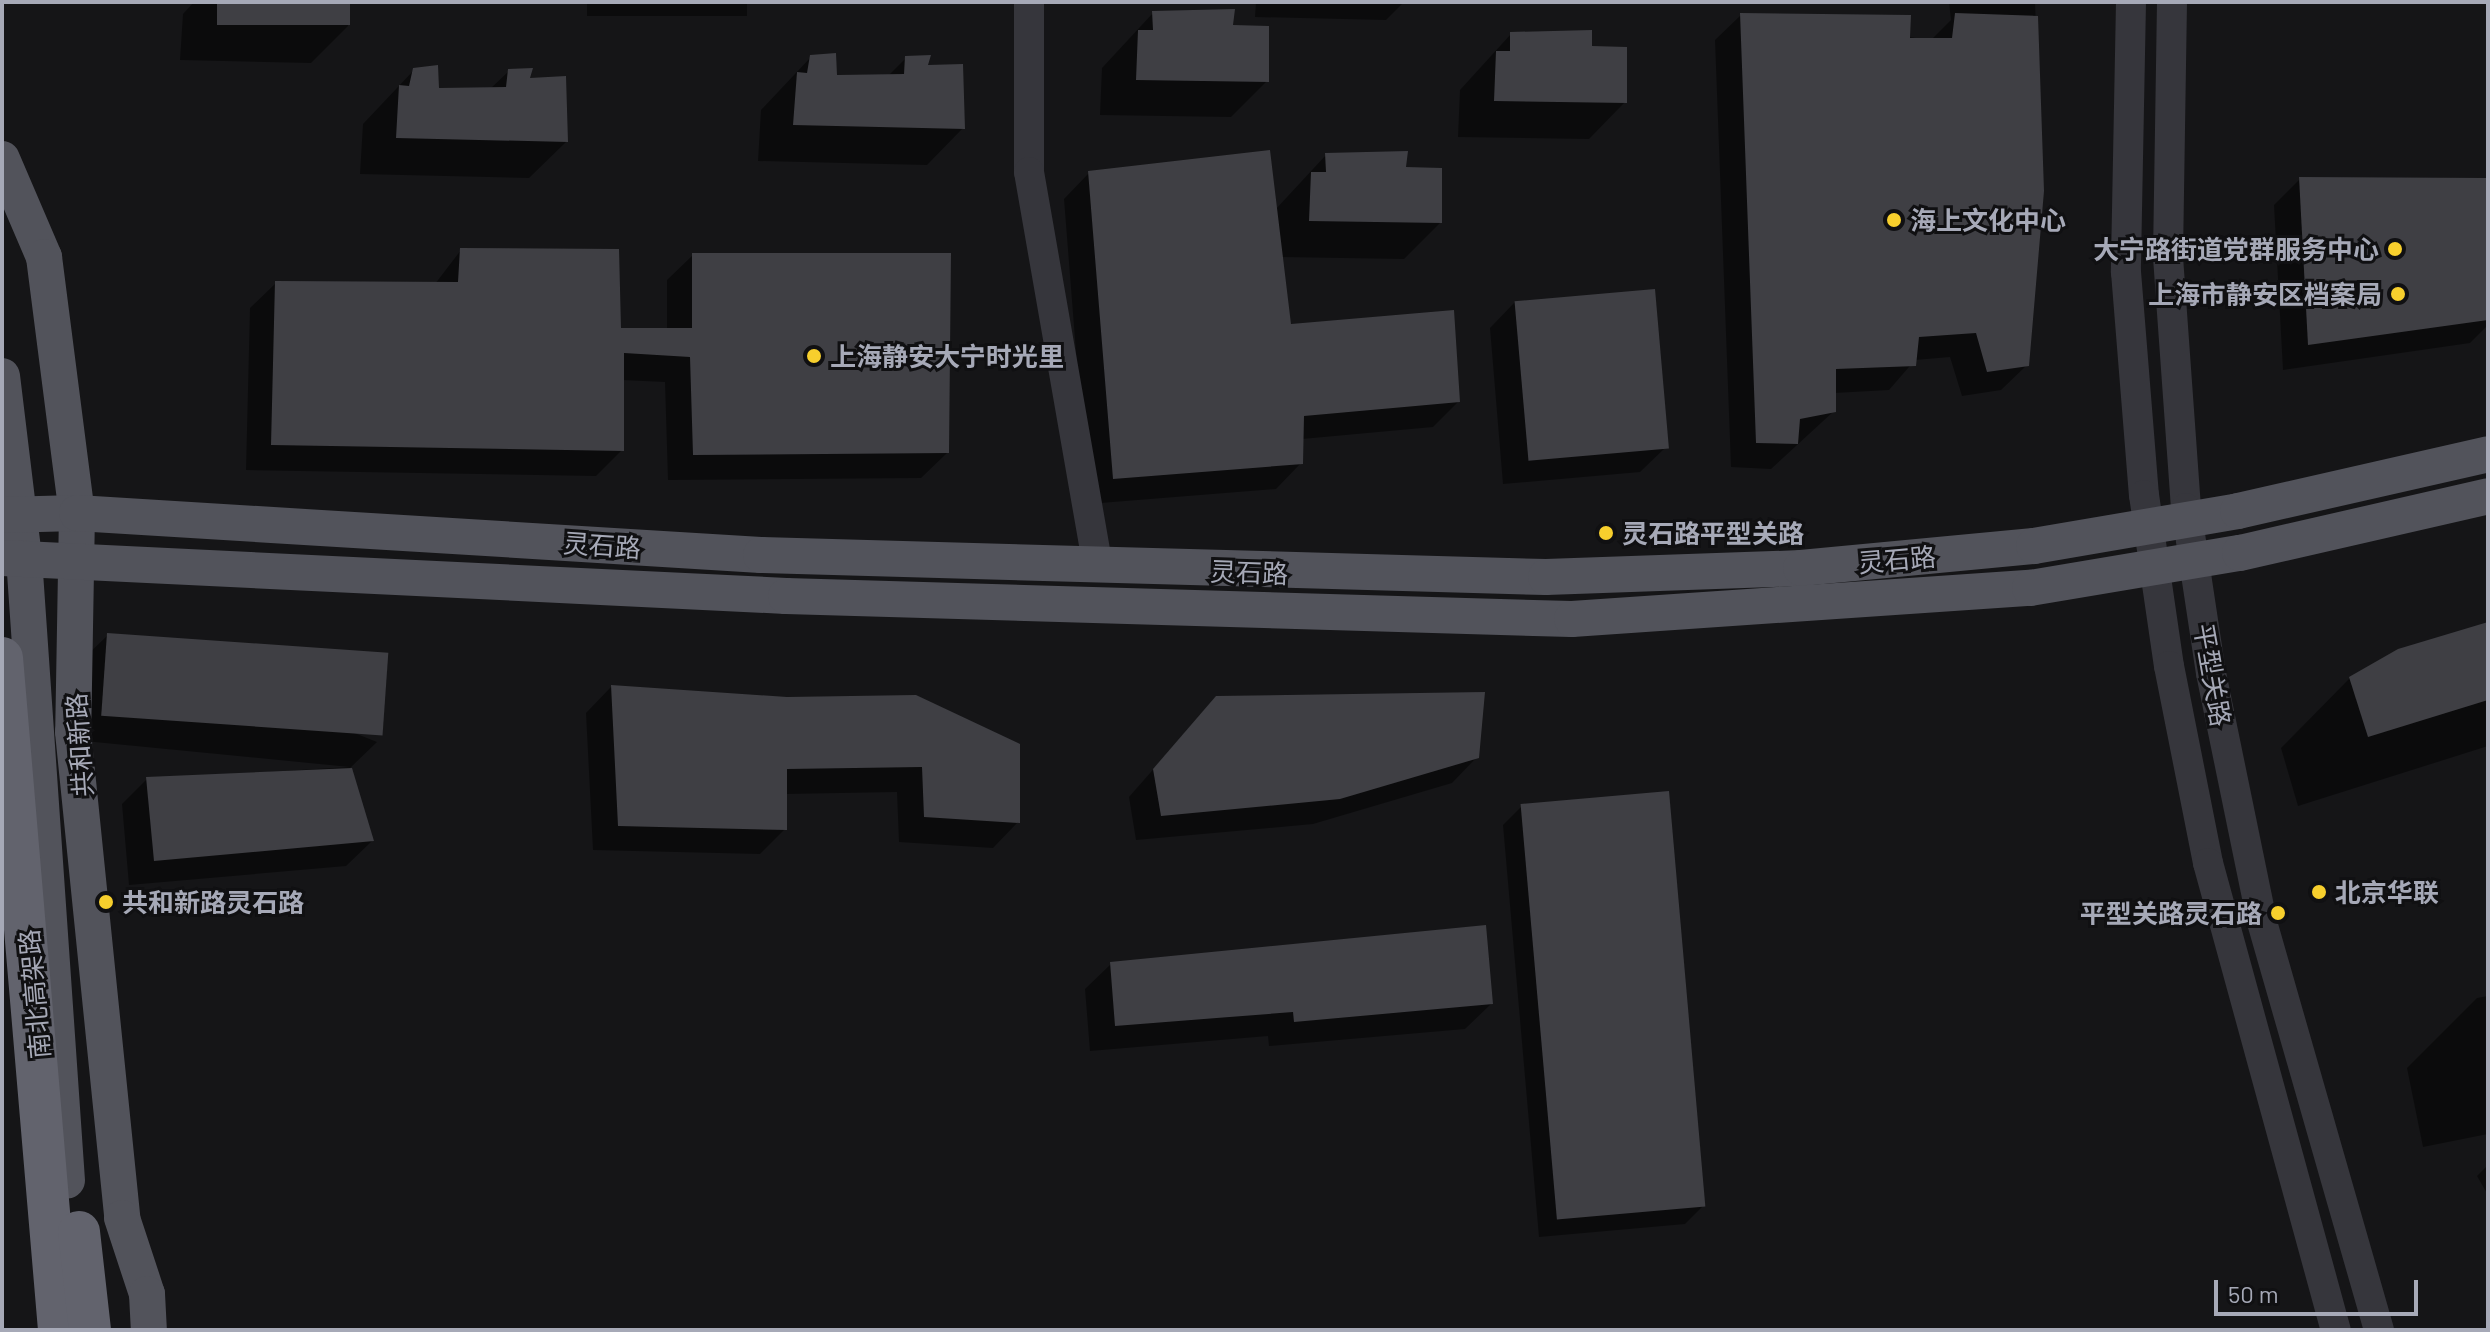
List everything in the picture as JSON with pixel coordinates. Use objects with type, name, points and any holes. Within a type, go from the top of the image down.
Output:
[{"type":"highway","name":"南北高架路","points":[[2,658],[36,1003],[59,1330]]},
{"type":"highway","points":[[36,1003],[59,1107],[90,1330]]},
{"type":"main road","name":"共和新路","points":[[2,159],[2,167],[44,257],[77,513],[73,732],[91,878],[122,1218],[147,1294],[149,1330]]},
{"type":"main road","name":"共和新路","points":[[2,376],[13,558],[52,951],[78,1330]]},
{"type":"main road","name":"灵石路","points":[[11,515],[77,513],[761,555],[1098,567],[1546,577],[1801,568],[2034,546],[2188,520],[2488,454]]},
{"type":"main road","name":"灵石路","points":[[13,558],[786,596],[1556,619],[1787,610],[2030,588],[2194,561],[2488,496]]},
{"type":"main road","points":[[52,951],[91,878]]},
{"type":"main road","points":[[64,1151],[122,1218]]},
{"type":"street","points":[[1029,2],[1029,172],[1098,567]]},
{"type":"street","name":"平型关路","points":[[2131,2],[2126,272],[2154,567],[2208,863],[2336,1330]]},
{"type":"street","name":"平型关路","points":[[2172,2],[2168,257],[2188,520],[2194,561],[2262,922],[2379,1330]]},
{"type":"building","points":[[217,2],[350,2],[350,25],[217,25]]},
{"type":"building","points":[[1235,9],[1233,25],[1269,26],[1269,82],[1136,80],[1138,30],[1153,30],[1152,11]]},
{"type":"building","name":"海上文化中心","points":[[1740,13],[1911,15],[1910,38],[1952,38],[1955,13],[2038,16],[2044,191],[2029,366],[1987,372],[1976,333],[1919,337],[1916,366],[1836,369],[1836,412],[1800,419],[1798,444],[1756,443]]},
{"type":"building","points":[[1592,30],[1592,46],[1627,47],[1627,103],[1494,101],[1496,51],[1510,51],[1510,32]]},
{"type":"building","points":[[836,53],[837,75],[904,74],[905,56],[931,55],[928,65],[963,64],[965,129],[793,125],[797,72],[807,73],[810,55]]},
{"type":"building","points":[[438,65],[439,88],[506,87],[508,69],[533,68],[530,78],[566,76],[568,142],[396,138],[399,85],[409,86],[413,68]]},
{"type":"building","points":[[1270,150],[1291,324],[1454,310],[1460,402],[1304,416],[1303,464],[1113,479],[1088,171]]},
{"type":"building","points":[[1408,151],[1406,167],[1442,168],[1442,223],[1309,221],[1311,172],[1326,172],[1325,153]]},
{"type":"building","name":"大宁路街道党群服务中心","points":[[2299,177],[2488,178],[2488,320],[2308,345]]},
{"type":"building","points":[[460,248],[619,249],[621,328],[692,328],[692,253],[951,253],[949,453],[693,455],[690,357],[624,353],[624,451],[271,445],[275,281],[458,282]]},
{"type":"building","points":[[1655,289],[1669,448],[1528,461],[1515,301]]},
{"type":"building","points":[[2488,622],[2488,700],[2368,737],[2349,677],[2398,649]]},
{"type":"building","points":[[107,633],[388,653],[383,735],[101,716]]},
{"type":"building","points":[[611,685],[787,697],[916,695],[1020,744],[1020,823],[924,817],[922,767],[787,769],[787,830],[618,826]]},
{"type":"building","points":[[1485,692],[1479,758],[1340,799],[1161,816],[1153,769],[1216,696]]},
{"type":"building","points":[[352,768],[374,841],[154,861],[146,777]]},
{"type":"building","points":[[1669,791],[1705,1206],[1557,1219],[1521,804]]},
{"type":"building","points":[[1486,925],[1493,1004],[1294,1022],[1293,1012],[1115,1026],[1110,962]]},
{"type":"place","name":"海上文化中心","points":[[1894,220]]},
{"type":"place","name":"大宁路街道党群服务中心","points":[[2395,249]]},
{"type":"place","name":"上海市静安区档案局","points":[[2398,294]]},
{"type":"place","name":"上海静安大宁时光里","points":[[814,356]]},
{"type":"place","name":"灵石路平型关路","points":[[1606,533]]},
{"type":"place","name":"北京华联","points":[[2319,892]]},
{"type":"place","name":"共和新路灵石路","points":[[106,902]]},
{"type":"place","name":"平型关路灵石路","points":[[2278,913]]}]
